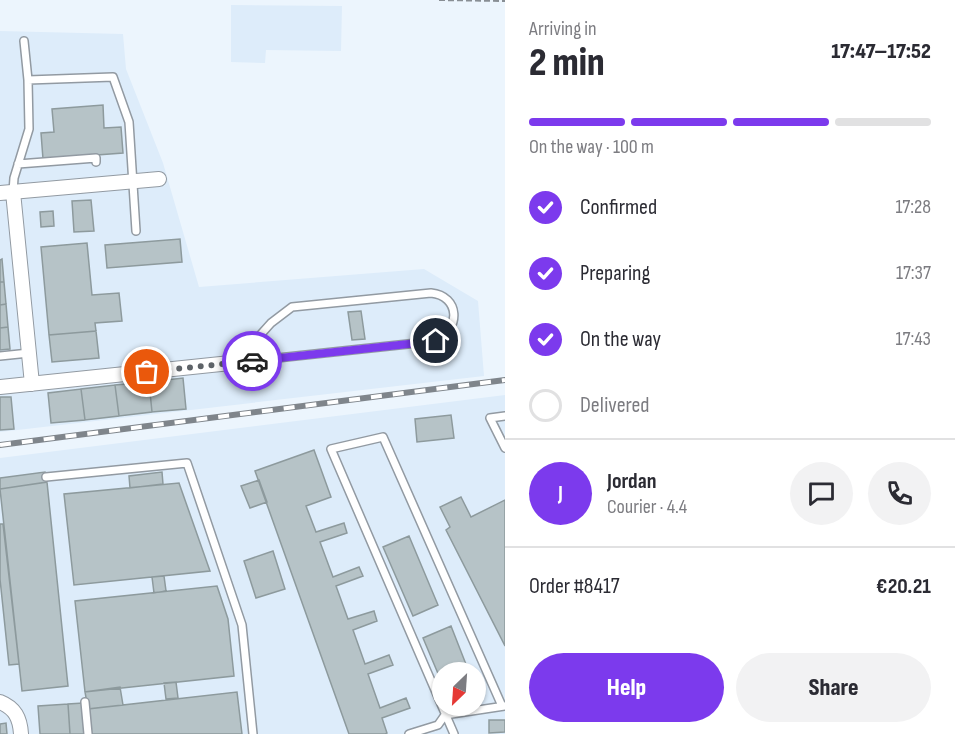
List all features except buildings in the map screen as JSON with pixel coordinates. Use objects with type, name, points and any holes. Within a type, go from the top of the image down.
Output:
[{"type":"street","points":[[32,384],[7,192],[159,179]]},
{"type":"street","points":[[0,387],[240,362]]},
{"type":"street","points":[[0,699],[13,708],[20,722],[21,734]]},
{"type":"lane","points":[[7,192],[14,178],[29,129],[24,41]]},
{"type":"lane","points":[[28,80],[113,77],[129,122],[136,231]]},
{"type":"lane","points":[[18,164],[96,158],[96,162]]},
{"type":"lane","points":[[431,293],[442,295],[451,304],[453,311],[453,325],[450,331],[436,341],[240,362],[262,332],[280,315],[292,308],[431,293]]},
{"type":"lane","points":[[0,356],[29,353]]},
{"type":"lane","points":[[505,416],[490,418],[505,448]]},
{"type":"lane","points":[[432,685],[331,449],[383,437],[484,662]]},
{"type":"lane","points":[[46,477],[188,463],[242,625],[254,734]]},
{"type":"lane","points":[[486,666],[504,706],[486,709]]},
{"type":"lane","points":[[85,702],[87,734]]},
{"type":"lane","points":[[409,734],[438,725],[444,716]]},
{"type":"lane","points":[[445,716],[454,734]]},
{"type":"path","points":[[439,0],[505,1]]},
{"type":"shaded area","points":[[231,5],[342,6],[341,51],[266,50],[265,63],[231,62]]},
{"type":"shaded area","points":[[0,31],[123,34],[126,69],[163,163],[199,287],[424,269],[478,301],[484,376],[0,432]]},
{"type":"shaded area","points":[[505,395],[505,734],[27,734],[25,715],[16,705],[11,714],[15,734],[0,734],[0,458]]},
{"type":"railway","points":[[0,445],[505,380]]},
{"type":"way so far","points":[[147,372],[252,361]]},
{"type":"route","points":[[252,361],[436,341]]}]
